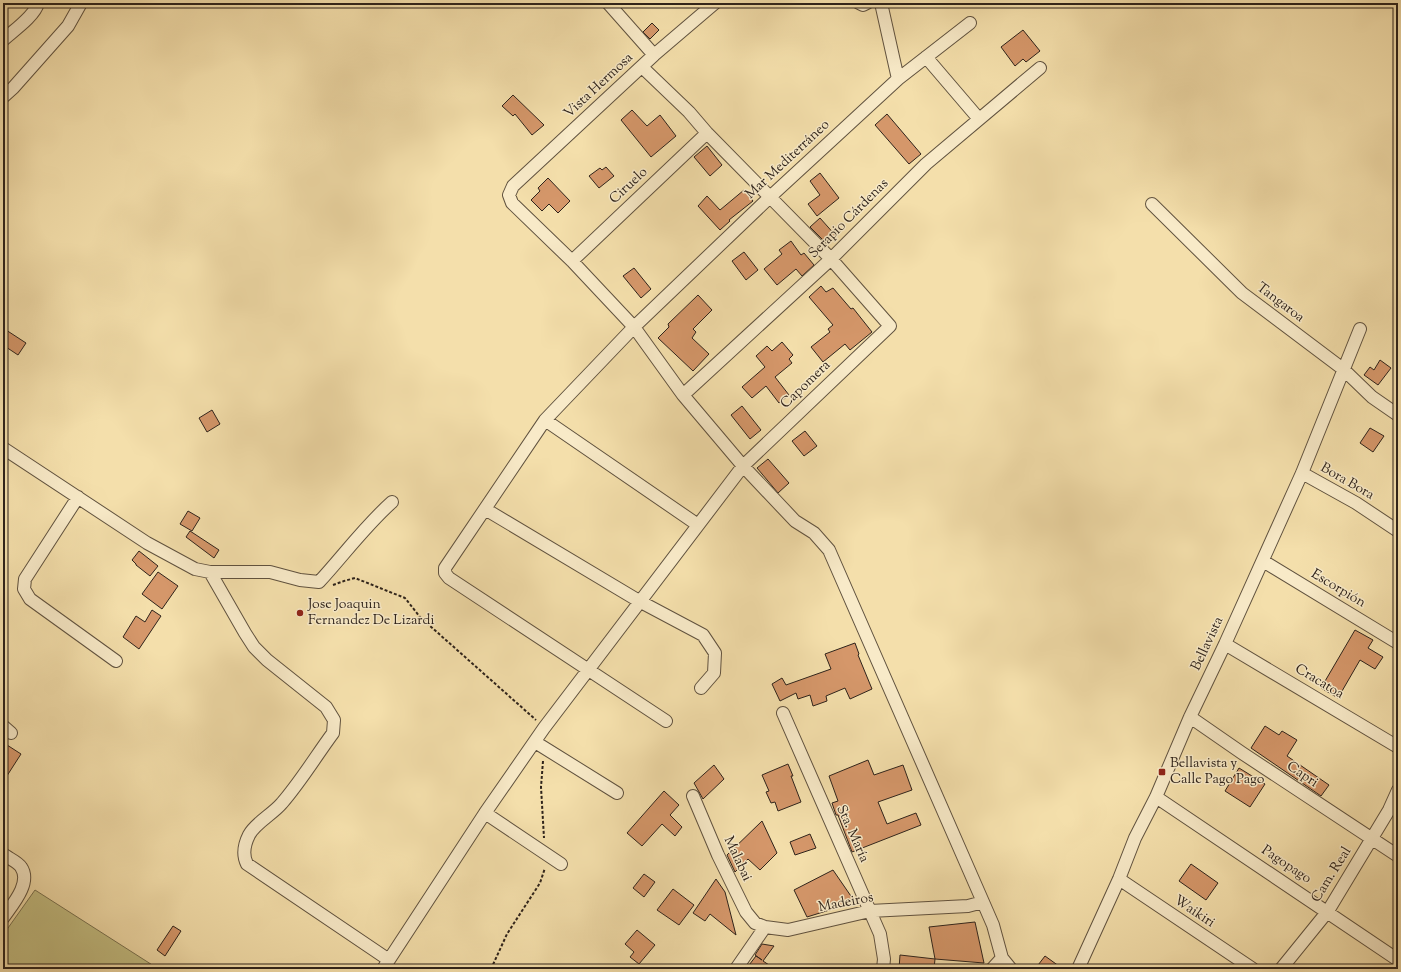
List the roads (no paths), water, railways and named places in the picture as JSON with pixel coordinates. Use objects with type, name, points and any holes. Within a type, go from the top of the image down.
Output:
[{"type":"street","points":[[3,40],[29,18],[37,9],[38,3]]},
{"type":"street","points":[[3,97],[13,88],[68,26],[81,3]]},
{"type":"street","points":[[608,3],[654,55]]},
{"type":"street","name":"Vista Hermosa","points":[[572,261],[512,203],[510,195],[513,186],[654,55],[715,3]]},
{"type":"street","points":[[859,3],[863,5],[867,3]]},
{"type":"street","points":[[881,3],[898,79]]},
{"type":"street","name":"Mar Mediterráneo","points":[[588,670],[449,578],[446,573],[446,568],[545,420],[634,327],[770,197],[898,79],[970,23]]},
{"type":"street","points":[[926,57],[979,119]]},
{"type":"street","points":[[642,67],[689,112],[707,133],[831,259]]},
{"type":"street","name":"Serapio Cárdenas","points":[[683,395],[831,259],[926,164],[1040,68]]},
{"type":"street","name":"Ciruelo","points":[[572,261],[707,133]]},
{"type":"street","name":"Tangaroa","points":[[1152,204],[1242,293],[1343,369],[1372,397],[1398,415]]},
{"type":"street","name":"Capomera","points":[[386,964],[485,813],[535,742],[743,466],[890,326],[831,259]]},
{"type":"street","points":[[572,261],[634,327],[683,395],[743,466],[795,521],[814,533],[829,550],[984,902],[993,925],[1002,958],[1011,969]]},
{"type":"street","name":"Bellavista","points":[[1078,969],[1119,879],[1135,838],[1156,797],[1190,717],[1225,644],[1302,473],[1360,329]]},
{"type":"street","points":[[545,420],[698,525]]},
{"type":"street","points":[[3,448],[147,543],[195,569],[210,572],[270,572],[300,580],[319,582],[345,554],[374,518],[392,502]]},
{"type":"street","name":"Bora Bora","points":[[1302,473],[1356,503],[1398,531]]},
{"type":"street","points":[[78,497],[25,579],[24,589],[30,599],[116,661]]},
{"type":"street","points":[[485,509],[640,601],[703,635],[715,653],[714,673],[700,688]]},
{"type":"street","name":"Escorpión","points":[[1263,561],[1398,643]]},
{"type":"street","points":[[210,572],[254,647],[267,660],[326,707],[334,720],[333,733],[284,802],[249,834],[244,850],[244,858],[247,864],[386,964]]},
{"type":"street","name":"Cracatoa","points":[[1225,644],[1398,747]]},
{"type":"street","points":[[588,670],[666,722]]},
{"type":"street","name":"Sta. María","points":[[783,713],[880,934],[884,959],[883,969]]},
{"type":"street","name":"Capri","points":[[1190,717],[1398,856]]},
{"type":"street","points":[[535,742],[617,793]]},
{"type":"street","name":"Cam. Real","points":[[1281,969],[1328,911],[1372,840],[1389,810],[1398,790]]},
{"type":"street","name":"Malabai","points":[[693,796],[718,855],[746,912],[755,923],[765,927]]},
{"type":"street","name":"Pagopago","points":[[1156,797],[1328,911],[1398,960]]},
{"type":"street","points":[[485,813],[561,864]]},
{"type":"street","points":[[3,854],[21,866],[25,875],[25,885],[3,918]]},
{"type":"street","name":"Waikiri","points":[[1119,879],[1253,969]]},
{"type":"street","name":"Madeiros","points":[[765,927],[788,930],[870,911],[968,906],[984,902]]},
{"type":"street","points":[[736,969],[765,927]]},
{"type":"street","points":[[992,969],[1002,958]]},
{"type":"place","name":"Jose Joaquin Fernandez De Lizardi","points":[[300,613]]},
{"type":"place","name":"Bellavista y Calle Pago Pago","points":[[1162,772]]}]
